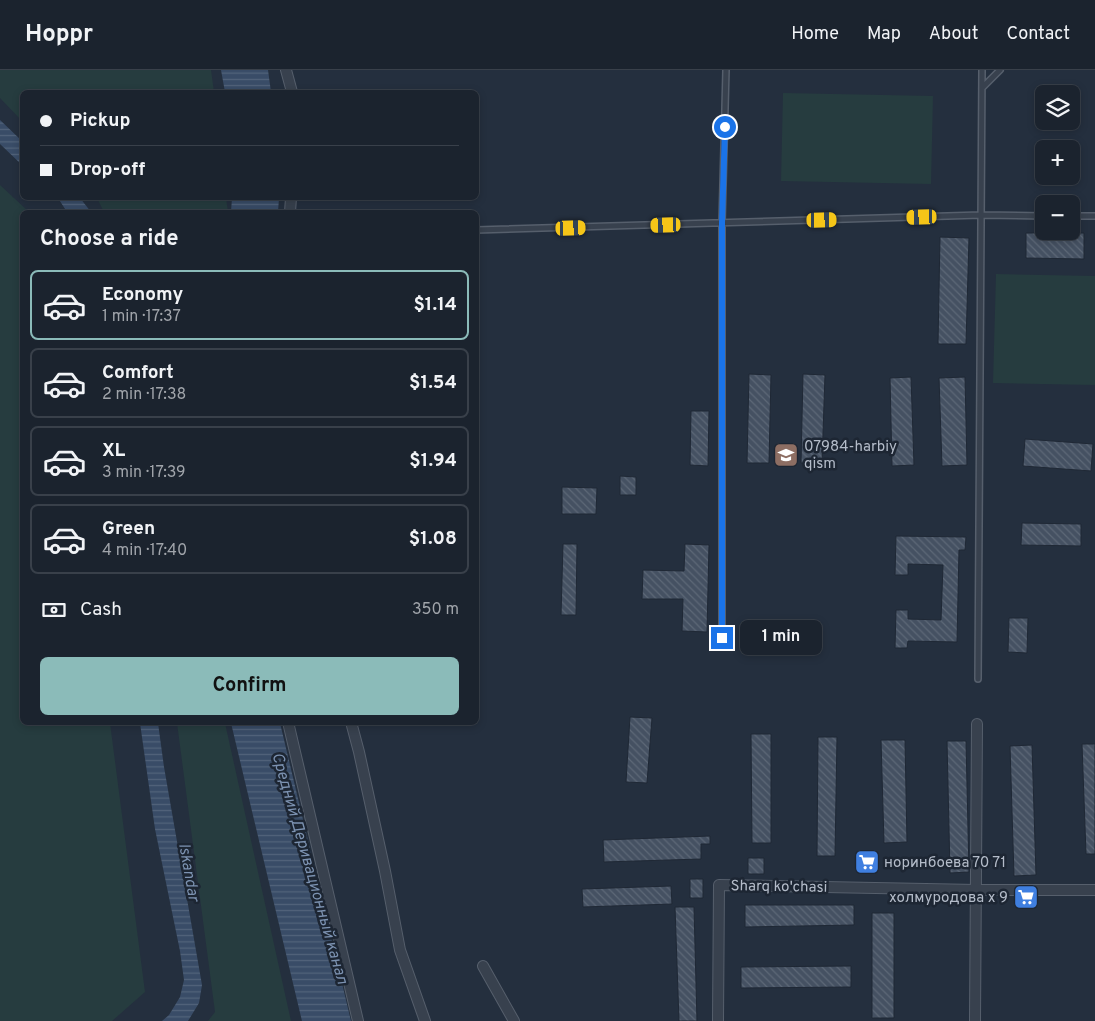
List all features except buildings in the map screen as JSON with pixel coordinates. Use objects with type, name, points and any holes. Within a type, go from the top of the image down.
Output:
[{"type":"street","points":[[286,70],[291,90]]},
{"type":"street","points":[[975,1021],[977,724]]},
{"type":"street","points":[[289,725],[358,1021]]},
{"type":"street","points":[[352,725],[385,871],[400,950],[425,1021]]},
{"type":"street","name":"Sharq ko'chasi","points":[[718,1021],[719,885],[976,890]]},
{"type":"street","points":[[976,890],[1095,890]]},
{"type":"street","points":[[483,966],[514,1021]]},
{"type":"lane","points":[[722,638],[722,223],[726,70]]},
{"type":"lane","points":[[978,679],[982,70]]},
{"type":"lane","points":[[982,88],[1000,70]]},
{"type":"lane","points":[[479,230],[981,215],[1035,216]]},
{"type":"lane","points":[[1080,216],[1095,216]]},
{"type":"green space","points":[[0,70],[211,70],[214,90],[20,90],[20,119],[0,98]]},
{"type":"green space","points":[[783,93],[933,96],[931,184],[781,181]]},
{"type":"green space","points":[[0,185],[27,210],[20,210],[20,725],[110,725],[145,992],[112,1021],[0,1021]]},
{"type":"green space","points":[[98,200],[226,200],[228,210],[103,210]]},
{"type":"green space","points":[[996,274],[1095,276],[1095,385],[993,383]]},
{"type":"green space","points":[[177,725],[225,725],[291,1021],[208,1021],[215,1012]]},
{"type":"water","points":[[221,70],[268,70],[271,90],[225,90]]},
{"type":"water","points":[[0,120],[20,139],[20,163],[0,144]]},
{"type":"water","points":[[59,200],[82,200],[89,210],[66,210]]},
{"type":"water","points":[[232,200],[279,200],[278,210],[231,210]]},
{"type":"water","name":"Iskandar","points":[[140,725],[158,725],[202,985],[199,1003],[188,1021],[162,1021],[169,1015],[180,997],[184,980],[180,951],[155,829]]},
{"type":"water","name":"Средний Деривационный канал","points":[[231,725],[280,725],[351,1021],[302,1021]]},
{"type":"place","name":"07984-harbiy qism","points":[[786,455]]},
{"type":"place","name":"норинбоева 70 71","points":[[867,862]]},
{"type":"place","name":"холмуродова х 9","points":[[1026,897]]},
{"type":"route","points":[[722,638],[722,223],[725,127]]}]
